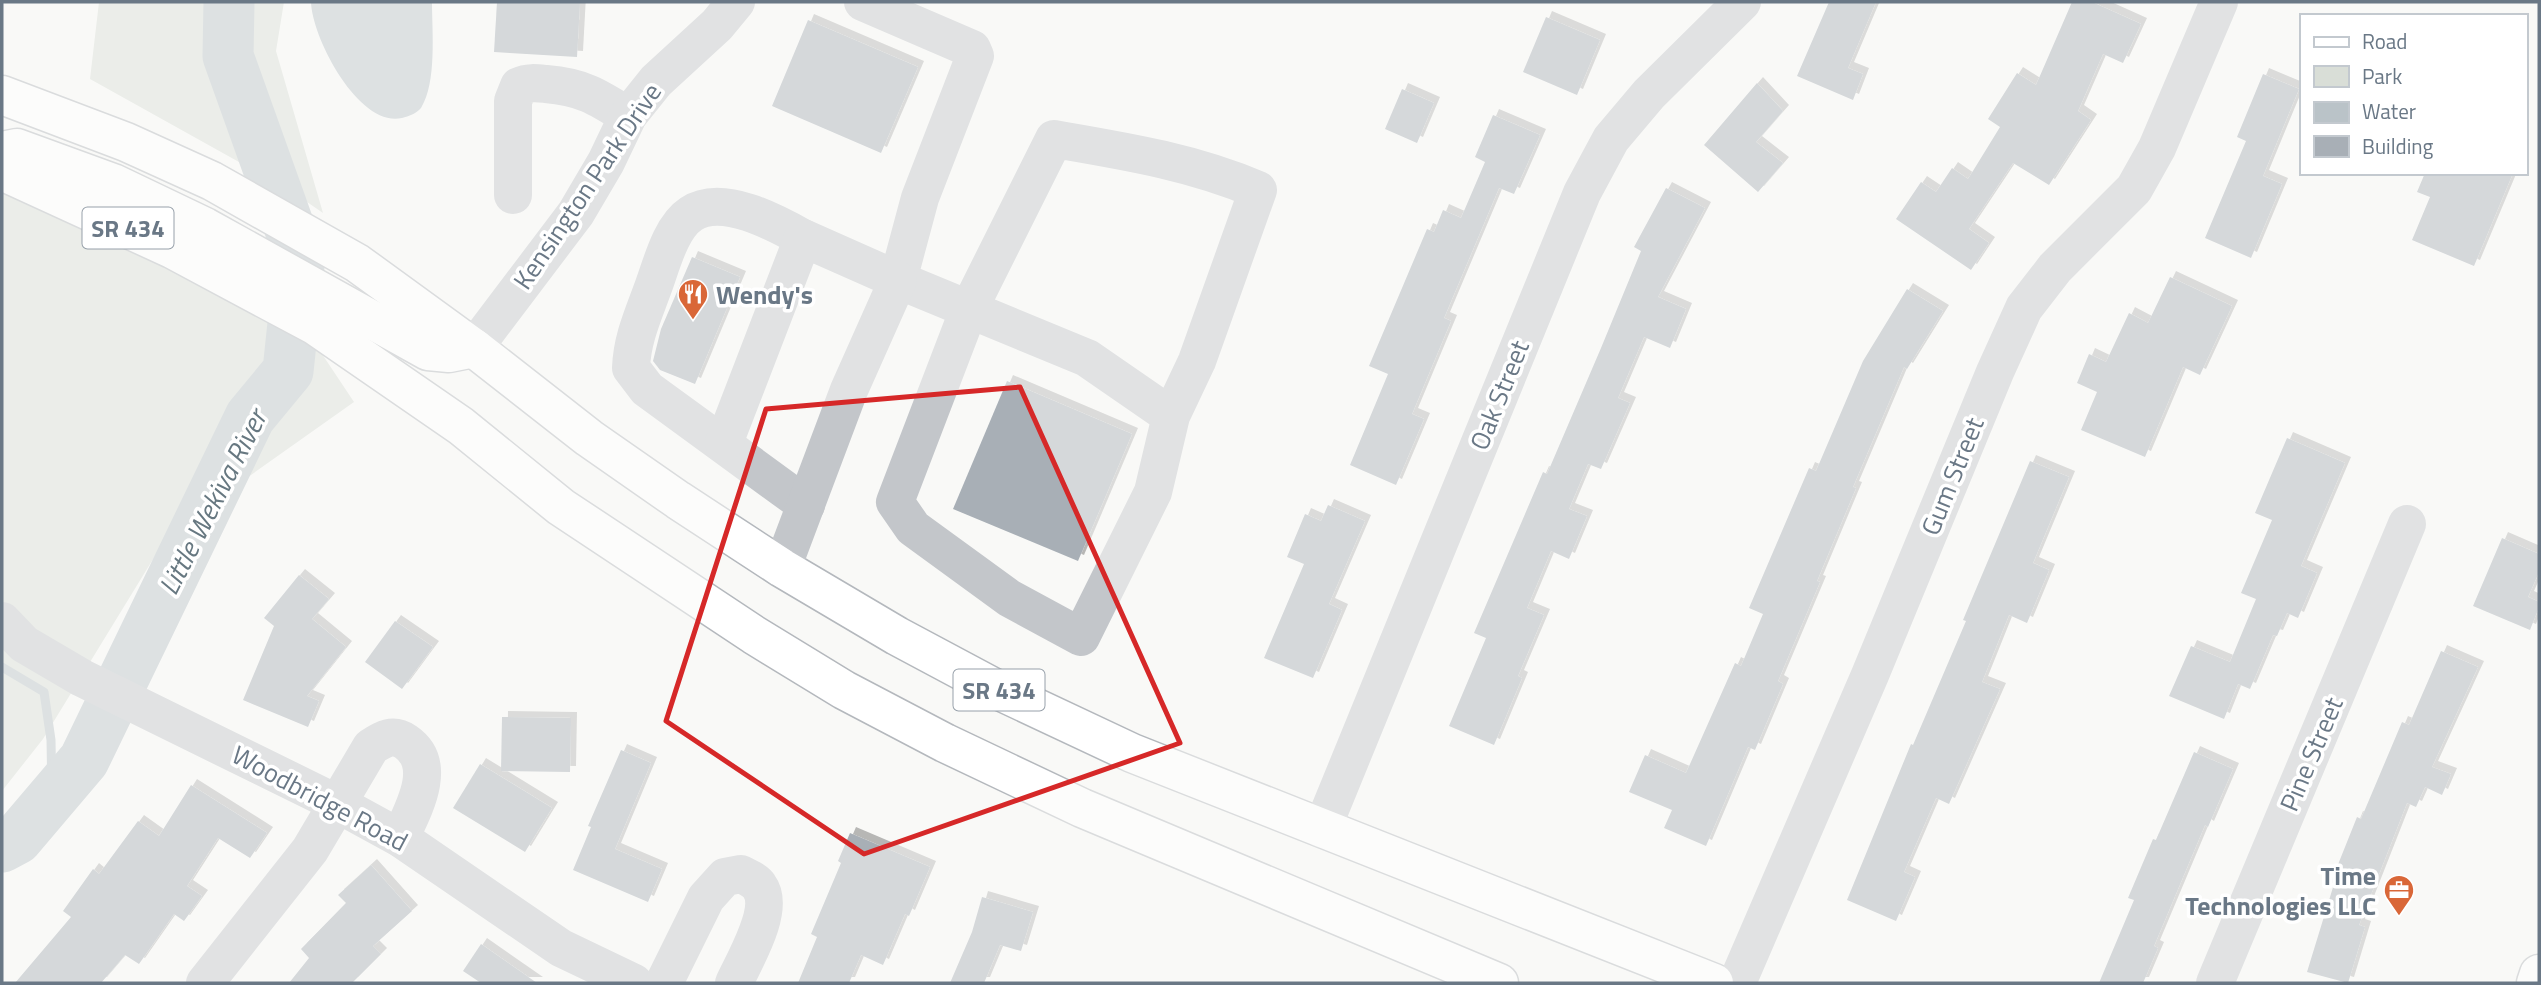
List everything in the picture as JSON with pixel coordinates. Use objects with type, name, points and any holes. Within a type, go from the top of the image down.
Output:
[{"type":"main road","name":"SR 434","points":[[2,95],[126,142],[212,181],[357,263],[474,348],[589,438],[678,500],[782,568],[897,636],[1000,691],[1132,753],[1714,983]]},
{"type":"main road","points":[[2,151],[17,148],[113,183],[234,244],[428,351],[449,353],[474,348]]},
{"type":"main road","name":"SR 434","points":[[2,171],[172,249],[316,326],[461,426],[561,507],[754,635],[844,690],[944,743],[1082,808],[1499,983]]},
{"type":"main road","points":[[2536,983],[2539,974]]},
{"type":"street","name":"Kensington Park Drive","points":[[474,348],[576,213],[606,162],[628,116],[656,81],[717,25],[736,2]]},
{"type":"street","points":[[782,568],[849,390],[898,280],[919,198],[975,56],[972,49],[863,2]]},
{"type":"street","name":"Oak Street","points":[[1322,829],[1582,193],[1611,139],[1649,94],[1742,2]]},
{"type":"street","name":"Gum Street","points":[[1737,983],[2024,308],[2055,268],[2134,188],[2157,148],[2219,2]]},
{"type":"street","points":[[513,195],[513,101],[519,86],[527,83],[564,85],[587,91],[628,116]]},
{"type":"street","points":[[1054,139],[1146,155],[1224,175],[1258,190],[1196,361],[1171,416],[1153,492],[1081,637],[1009,598],[913,528],[895,502],[969,309],[1054,139]]},
{"type":"street","points":[[806,505],[647,389],[631,368],[632,345],[656,281],[676,231],[692,213],[717,206],[767,218],[803,238],[898,280],[1087,358],[1171,416]]},
{"type":"street","points":[[724,443],[803,238]]},
{"type":"street","name":"Pine Street","points":[[2215,983],[2407,524]]},
{"type":"street","name":"Woodbridge Road","points":[[2,621],[24,644],[82,678],[336,803],[400,838],[561,948],[634,983]]},
{"type":"street","points":[[205,983],[310,850],[372,747],[385,738],[401,738],[416,749],[422,770],[420,795],[400,838]]},
{"type":"street","points":[[664,983],[706,898],[725,877],[741,874],[759,885],[764,900],[761,922],[734,983]]},
{"type":"highlighted area","points":[[1020,387],[1180,743],[864,854],[666,721],[766,409]]},
{"type":"green space","points":[[99,2],[284,2],[276,51],[323,213],[291,191],[90,79]]},
{"type":"green space","points":[[2,189],[165,264],[318,348],[354,402],[169,533],[43,739],[2,791]]},
{"type":"water","points":[[311,2],[432,2],[432,71],[421,108],[402,118],[386,117],[370,109],[355,95],[329,57],[313,18]]},
{"type":"building","points":[[497,2],[580,2],[577,57],[494,52]]},
{"type":"building","points":[[1829,2],[1876,2],[1848,68],[1863,74],[1853,100],[1797,76]]},
{"type":"building","points":[[2072,2],[2092,2],[2141,24],[2123,63],[2103,54],[2078,111],[2091,120],[2049,185],[2013,163],[1969,229],[1989,243],[1971,270],[1896,219],[1921,182],[1936,192],[1952,168],[1968,179],[2000,127],[1988,119],[2017,73],[2036,85]]},
{"type":"building","points":[[1546,17],[1600,40],[1577,95],[1523,72]]},
{"type":"building","points":[[808,20],[918,67],[881,153],[772,106]]},
{"type":"building","points":[[2263,74],[2299,89],[2263,176],[2282,184],[2251,258],[2205,238],[2246,141],[2237,137]]},
{"type":"building","points":[[1757,83],[1783,111],[1756,142],[1783,163],[1758,192],[1704,145]]},
{"type":"building","points":[[1402,89],[1434,103],[1417,143],[1385,129]]},
{"type":"building","points":[[1493,115],[1540,135],[1514,194],[1499,188],[1444,318],[1451,321],[1412,414],[1424,419],[1396,485],[1350,465],[1388,374],[1369,366],[1427,229],[1434,232],[1443,210],[1461,218],[1485,162],[1475,157]]},
{"type":"building","points":[[2424,175],[2512,175],[2474,266],[2412,240],[2430,197],[2417,192]]},
{"type":"building","points":[[1666,188],[1705,208],[1658,297],[1686,309],[1670,348],[1644,337],[1618,398],[1630,403],[1601,469],[1588,464],[1569,509],[1587,516],[1569,559],[1551,551],[1527,608],[1544,615],[1518,676],[1522,678],[1494,745],[1449,726],[1486,638],[1474,633],[1543,472],[1547,474],[1601,348],[1641,251],[1634,247]]},
{"type":"building","name":"Wendy's","points":[[692,257],[740,277],[695,384],[660,370],[653,361],[661,329]]},
{"type":"building","points":[[2170,277],[2232,306],[2200,375],[2183,367],[2145,457],[2081,430],[2097,392],[2077,383],[2089,354],[2106,362],[2129,313],[2148,323]]},
{"type":"building","points":[[1907,289],[1943,311],[1907,369],[1904,367],[1853,487],[1856,488],[1817,581],[1820,582],[1778,681],[1783,684],[1755,750],[1748,747],[1706,846],[1664,828],[1672,810],[1629,792],[1645,755],[1686,773],[1735,663],[1741,666],[1763,614],[1749,608],[1809,468],[1816,471],[1863,361]]},
{"type":"building","points":[[1007,381],[1132,434],[1078,561],[953,509]]},
{"type":"building","points":[[2287,438],[2345,463],[2301,566],[2317,573],[2298,618],[2287,613],[2277,636],[2273,635],[2250,689],[2238,684],[2224,719],[2169,696],[2191,646],[2230,662],[2256,599],[2241,593],[2272,520],[2255,513]]},
{"type":"building","points":[[2030,461],[2069,477],[2033,563],[2049,570],[2027,623],[2009,615],[1982,682],[2000,689],[1949,804],[1936,798],[1904,872],[1915,877],[1896,921],[1847,900],[1911,744],[1913,745],[1966,621],[1963,620]]},
{"type":"building","points":[[1328,505],[1365,521],[1329,604],[1342,610],[1313,678],[1264,658],[1304,564],[1287,557],[1305,514],[1321,521]]},
{"type":"building","points":[[2502,538],[2539,554],[2539,572],[2528,597],[2539,602],[2539,607],[2530,630],[2473,606]]},
{"type":"building","points":[[299,575],[329,599],[312,619],[346,647],[307,696],[319,701],[308,727],[243,700],[274,626],[264,618]]},
{"type":"building","points":[[395,621],[433,647],[402,689],[365,662]]},
{"type":"building","points":[[2441,651],[2478,667],[2432,767],[2451,774],[2442,795],[2425,787],[2416,807],[2407,803],[2359,925],[2365,927],[2348,983],[2307,972],[2334,884],[2331,882],[2357,817],[2361,819],[2402,722],[2409,725]]},
{"type":"building","points":[[502,717],[571,718],[570,772],[501,771]]},
{"type":"building","points":[[621,750],[651,763],[615,849],[662,869],[648,902],[573,870],[591,827],[588,826]]},
{"type":"building","points":[[2194,752],[2233,769],[2208,827],[2205,825],[2154,946],[2158,948],[2143,983],[2099,983],[2134,900],[2128,898]]},
{"type":"building","points":[[480,764],[552,808],[525,852],[453,808]]},
{"type":"building","points":[[191,785],[267,833],[250,858],[218,838],[187,886],[202,896],[184,921],[174,914],[139,964],[125,955],[101,983],[15,983],[71,917],[63,911],[93,869],[99,874],[138,821],[159,836]]},
{"type":"building","points":[[850,833],[930,867],[909,916],[905,914],[883,965],[861,955],[849,983],[798,983],[817,937],[811,934],[841,863],[838,861]]},
{"type":"building","points":[[371,865],[412,911],[373,946],[381,954],[352,983],[289,983],[309,958],[301,949],[346,903],[338,895]]},
{"type":"building","points":[[982,897],[1033,912],[1021,951],[1000,945],[984,983],[950,983],[972,932]]},
{"type":"building","points":[[481,944],[537,983],[481,983],[463,971]]},
{"type":"waterway","name":"Little Wekiva River","points":[[2,847],[17,839],[84,760],[250,417],[288,371],[300,257],[228,56],[229,2]]},
{"type":"waterway","points":[[2,667],[44,692],[51,740],[52,798]]},
{"type":"place","name":"Wendy's","points":[[693,321]]},
{"type":"place","name":"Time Technologies LLC","points":[[2399,917]]}]
